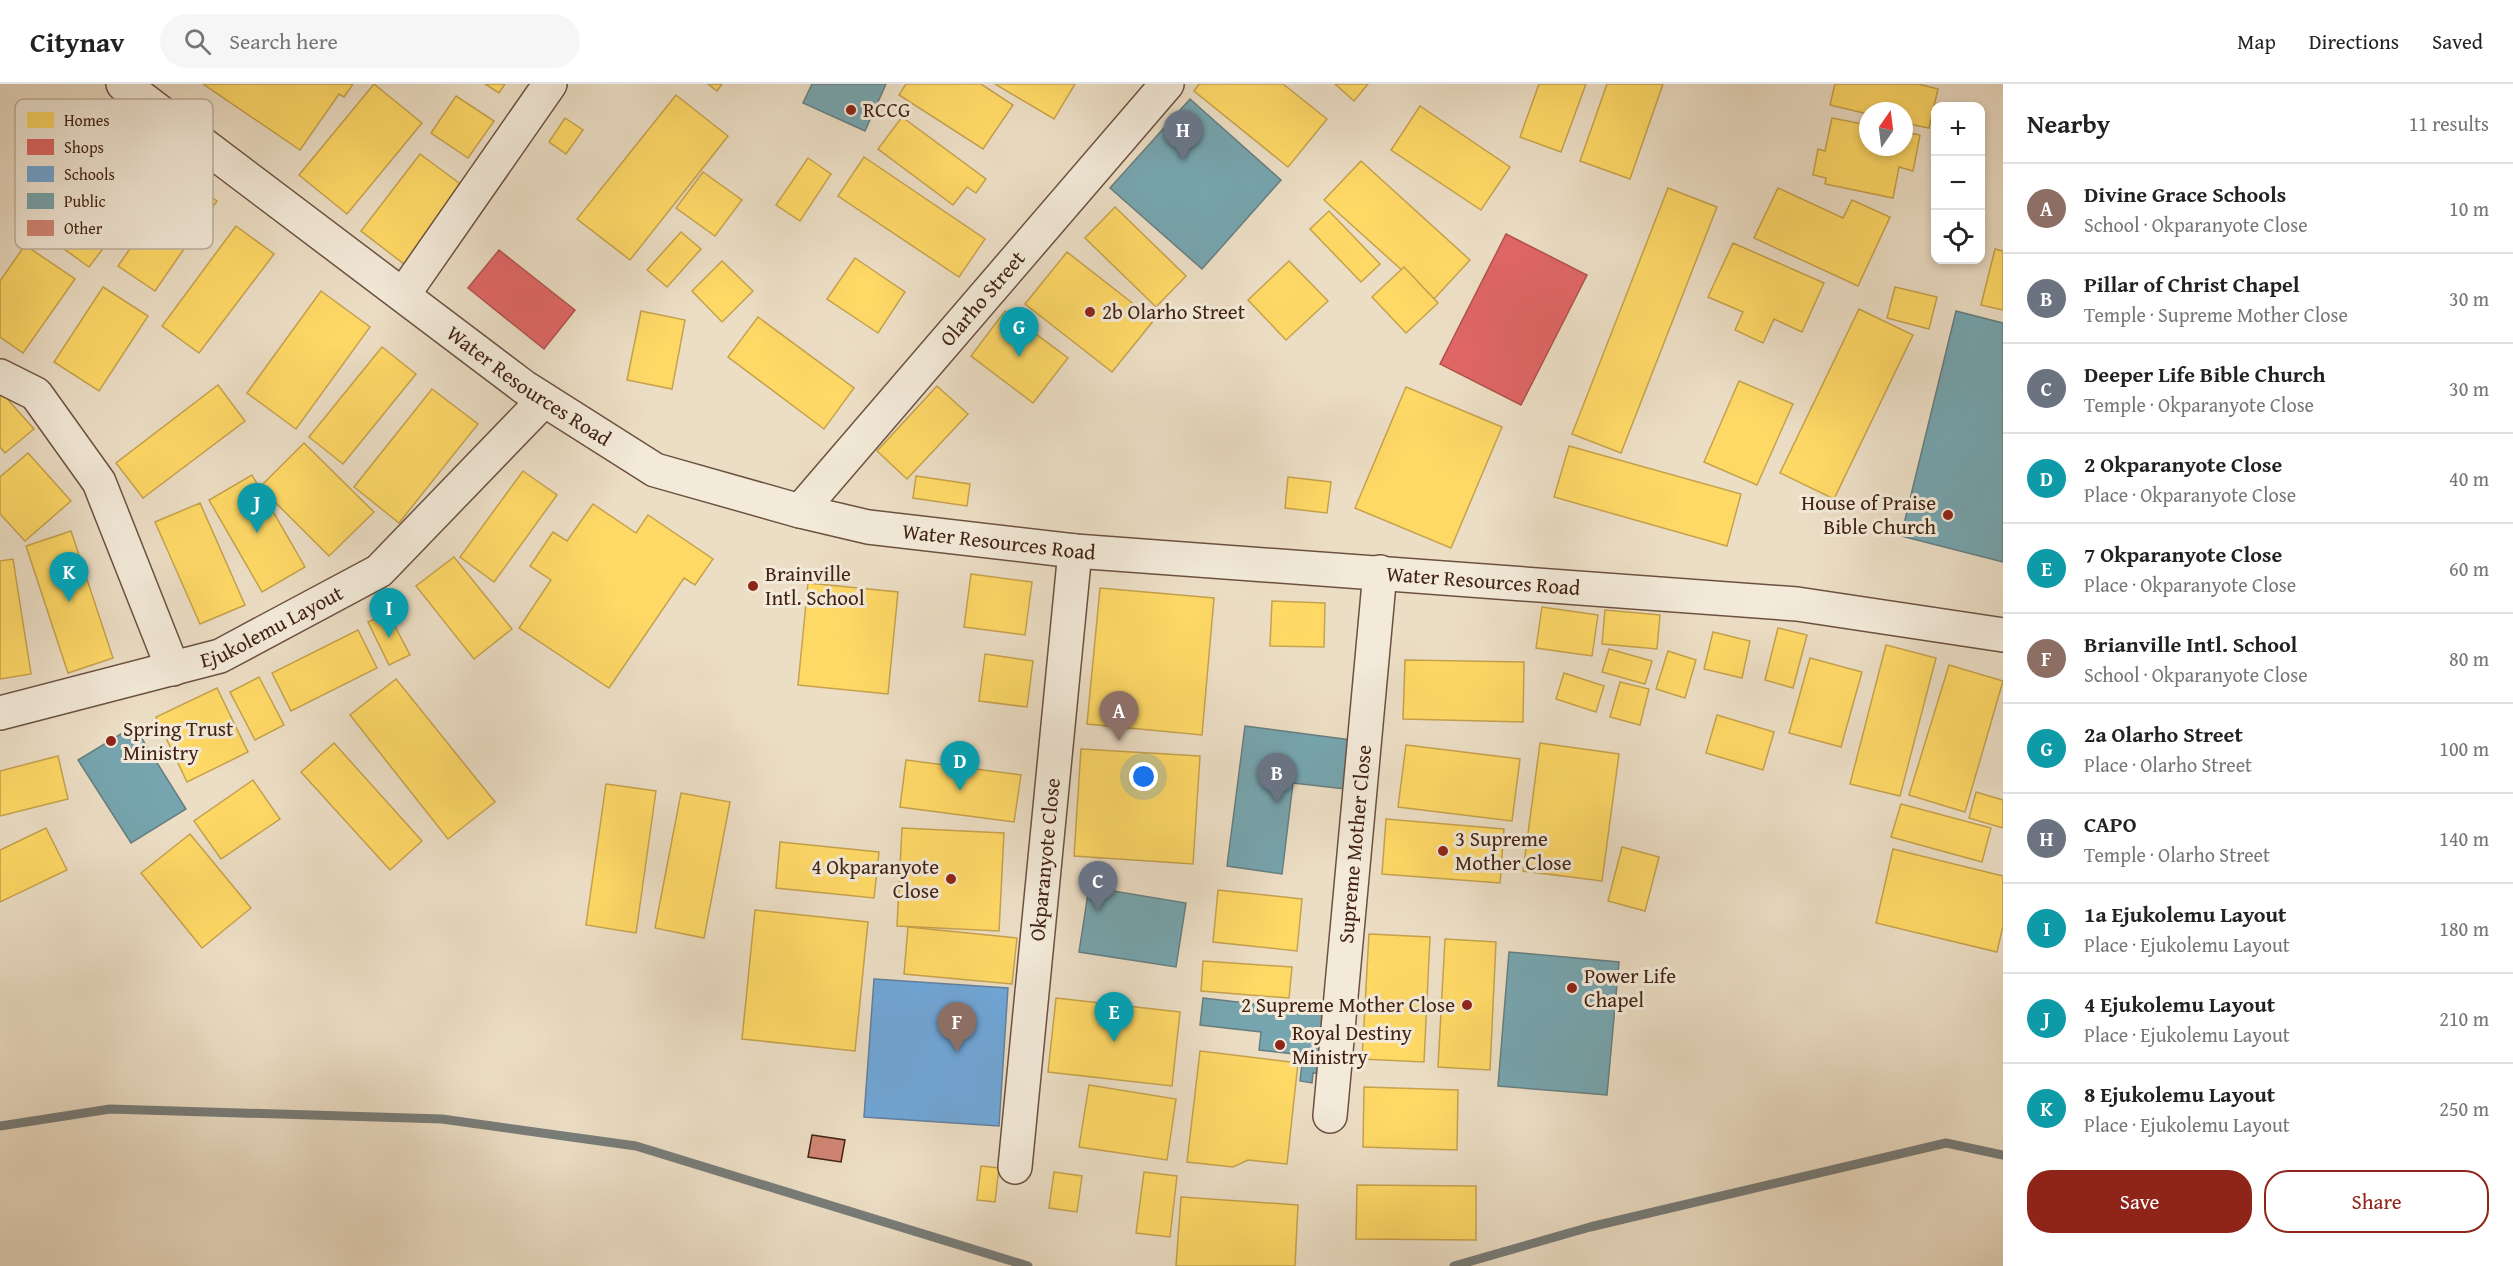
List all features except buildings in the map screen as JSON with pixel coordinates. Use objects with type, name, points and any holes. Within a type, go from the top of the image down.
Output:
[{"type":"street","name":"Water Resources Road","points":[[123,84],[143,99]]},
{"type":"street","points":[[403,295],[550,84]]},
{"type":"street","name":"Olarho Street","points":[[800,511],[1160,86]]},
{"type":"street","name":"Water Resources Road","points":[[213,152],[544,400],[655,470],[800,511],[868,527],[1074,551],[1797,604],[2003,636]]},
{"type":"street","points":[[0,376],[36,394],[99,482],[173,669]]},
{"type":"street","name":"Ejukolemu Layout","points":[[0,713],[220,656],[379,571],[544,400]]},
{"type":"street","name":"Okparanyote Close","points":[[1016,1167],[1074,551]]},
{"type":"street","name":"Supreme Mother Close","points":[[1330,1116],[1380,572]]},
{"type":"waterway","points":[[0,1126],[110,1109],[442,1119],[636,1146],[1028,1266]]},
{"type":"waterway","points":[[1454,1266],[1590,1227],[1946,1143],[2003,1155]]},
{"type":"place","name":"RCCG","points":[[851,110]]},
{"type":"place","name":"CAPO","points":[[1183,160]]},
{"type":"place","name":"2b Olarho Street","points":[[1090,312]]},
{"type":"place","name":"2a Olarho Street","points":[[1019,357]]},
{"type":"place","name":"House of Praise Bible Church","points":[[1948,515]]},
{"type":"place","name":"4 Ejukolemu Layout","points":[[257,533]]},
{"type":"place","name":"Brainville Intl. School","points":[[753,586]]},
{"type":"place","name":"8 Ejukolemu Layout","points":[[69,602]]},
{"type":"place","name":"1a Ejukolemu Layout","points":[[389,638]]},
{"type":"place","name":"Spring Trust Ministry","points":[[111,741]]},
{"type":"place","name":"Divine Grace Schools","points":[[1119,741]]},
{"type":"place","name":"2 Okparanyote Close","points":[[960,791]]},
{"type":"place","name":"Pillar of Christ Chapel","points":[[1277,803]]},
{"type":"place","name":"3 Supreme Mother Close","points":[[1443,851]]},
{"type":"place","name":"4 Okparanyote Close","points":[[951,879]]},
{"type":"place","name":"Deeper Life Bible Church","points":[[1098,911]]},
{"type":"place","name":"Power Life Chapel","points":[[1572,988]]},
{"type":"place","name":"2 Supreme Mother Close","points":[[1467,1005]]},
{"type":"place","name":"7 Okparanyote Close","points":[[1114,1042]]},
{"type":"place","name":"Royal Destiny Ministry","points":[[1280,1045]]},
{"type":"place","name":"Brianville Intl. School","points":[[957,1052]]}]
